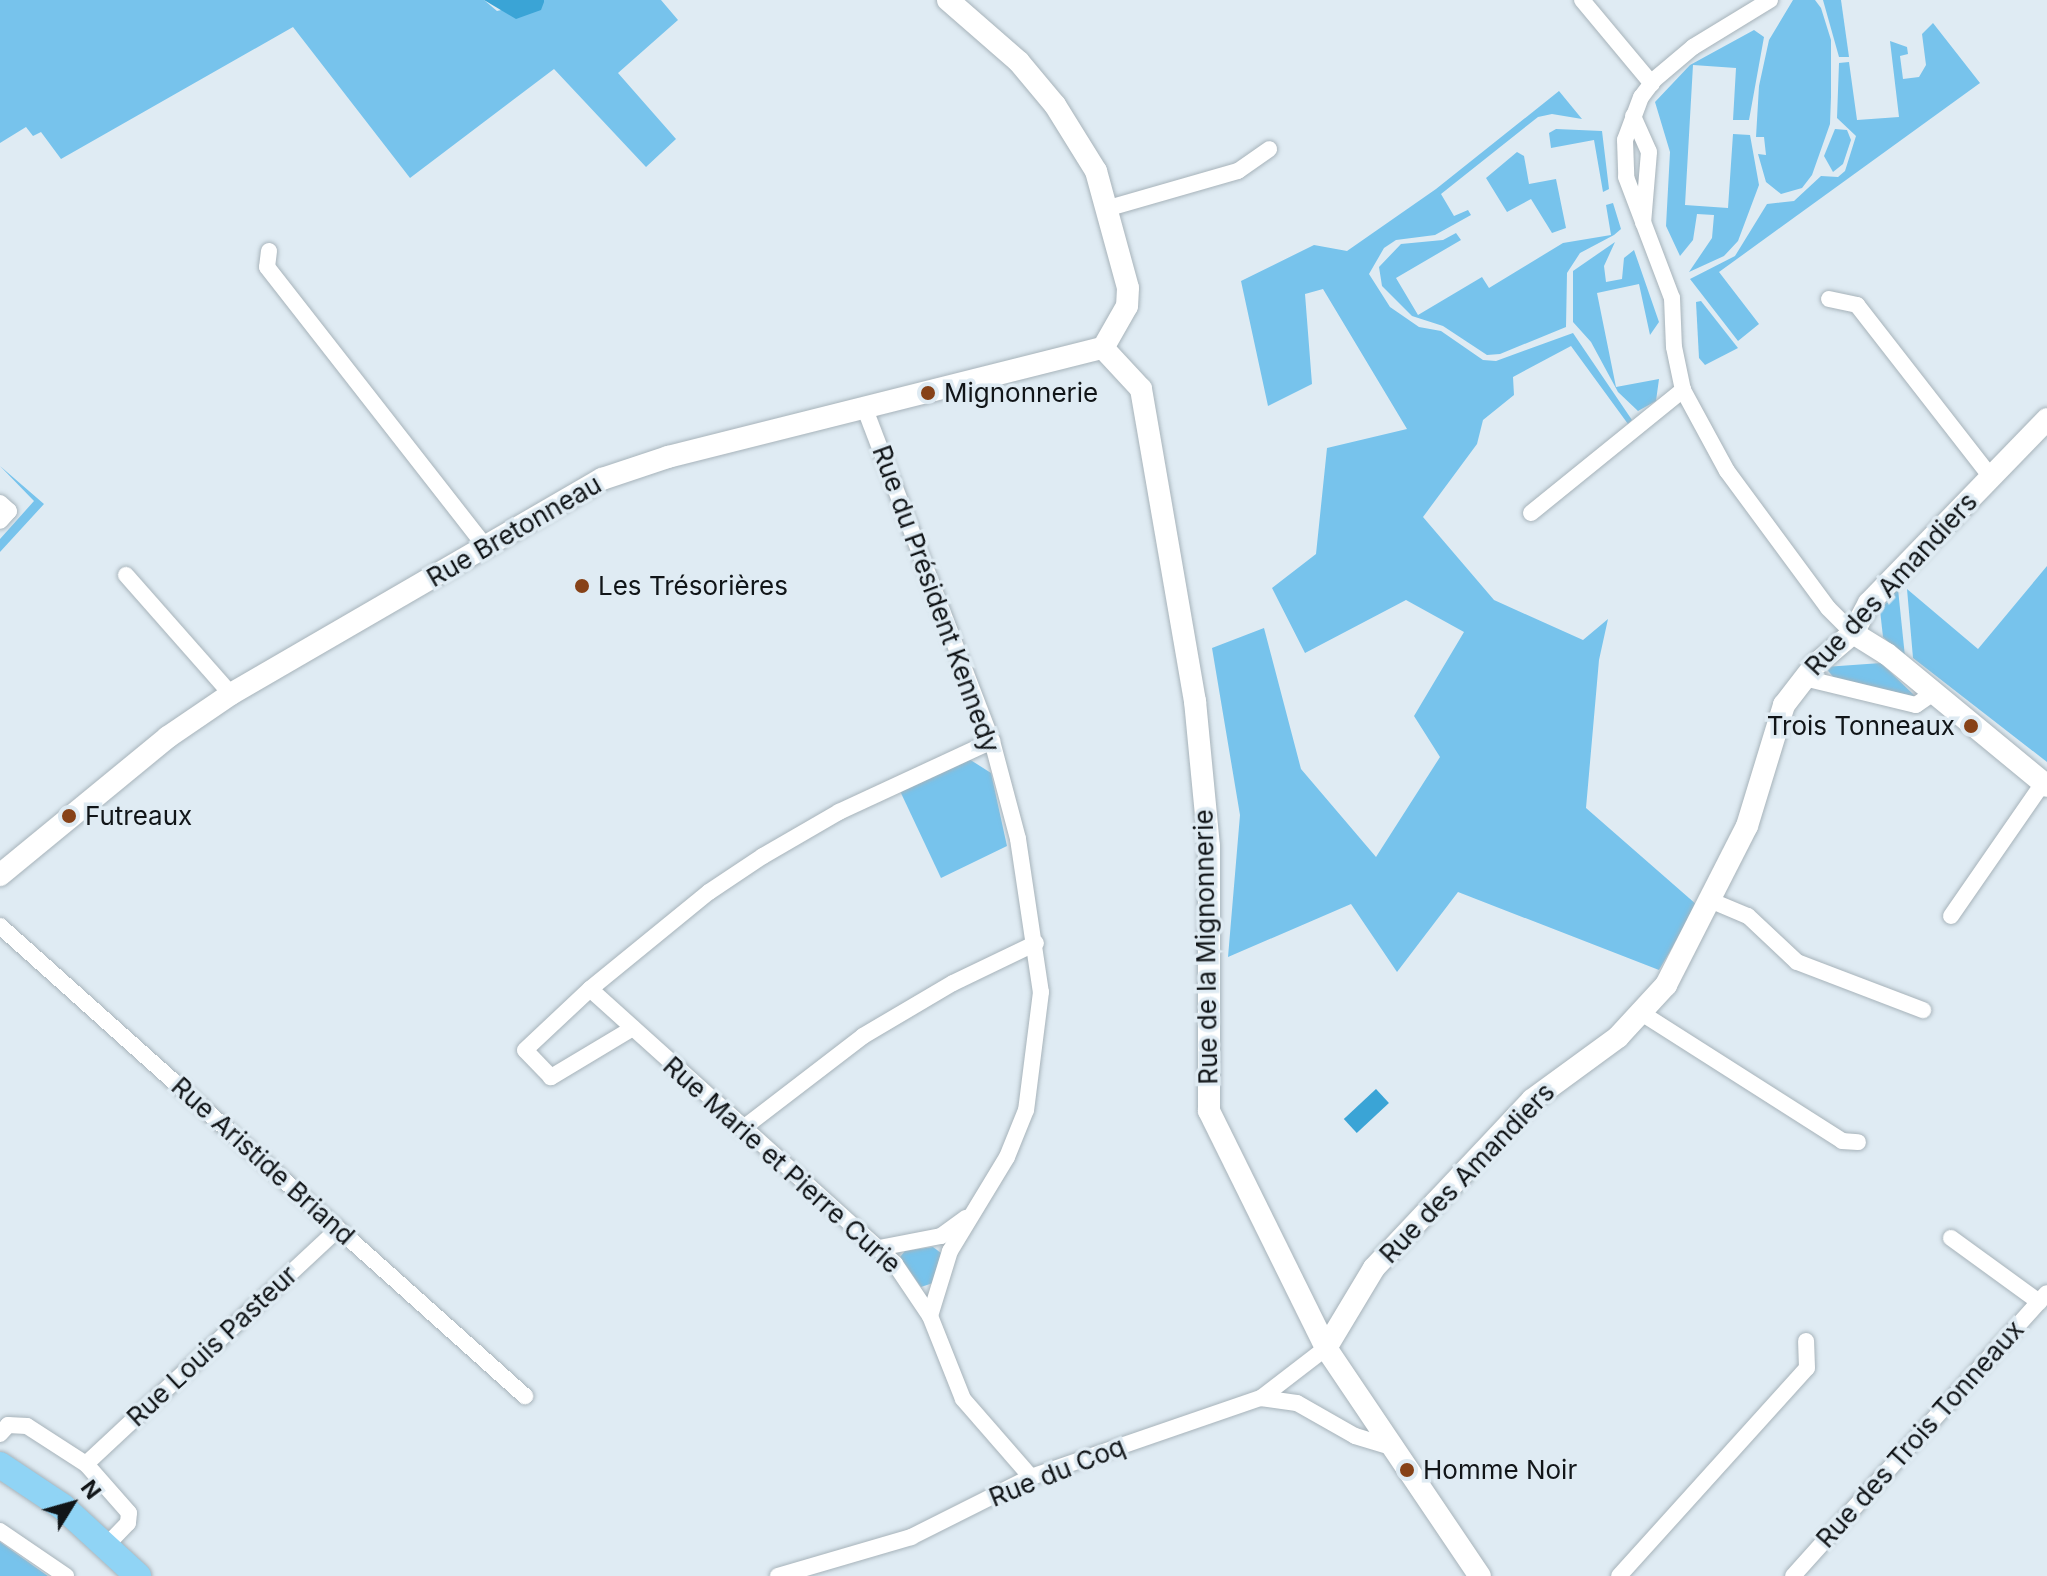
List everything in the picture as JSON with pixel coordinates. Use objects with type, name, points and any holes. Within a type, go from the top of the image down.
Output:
[{"type":"main road","points":[[0,1465],[28,1480],[138,1576]]},
{"type":"street","points":[[948,0],[1019,62],[1055,105],[1087,153],[1109,208],[1127,306],[1103,348]]},
{"type":"street","points":[[1582,0],[1652,84]]},
{"type":"street","points":[[1770,0],[1693,47],[1652,84],[1631,122],[1626,177],[1672,298],[1674,347],[1683,390],[1727,471],[1828,608],[1853,633],[2045,785],[1951,916]]},
{"type":"street","points":[[1631,122],[1649,152],[1643,228]]},
{"type":"street","points":[[1109,208],[1238,171],[1269,149]]},
{"type":"street","points":[[269,251],[267,267],[486,547]]},
{"type":"street","points":[[1829,299],[1857,305],[1991,477]]},
{"type":"street","name":"Rue Bretonneau","points":[[0,875],[168,737],[231,694],[568,497],[637,465],[1103,348]]},
{"type":"street","name":"Rue de la Mignonnerie","points":[[1103,348],[1141,389],[1193,686],[1209,846],[1209,1111],[1326,1348],[1474,1573]]},
{"type":"street","points":[[1531,513],[1683,390]]},
{"type":"street","name":"Rue du Président Kennedy","points":[[865,409],[992,741],[1018,839],[1036,943],[1040,1023],[1031,1085],[1017,1134],[979,1206],[950,1251],[930,1316]]},
{"type":"street","name":"Rue des Amandiers","points":[[1326,1348],[1374,1268],[1532,1100],[1643,1014],[1666,985],[1712,901],[1747,826],[1784,705],[1804,678],[1853,633],[1869,603],[2047,419]]},
{"type":"street","points":[[0,503],[9,511],[0,521]]},
{"type":"street","points":[[126,575],[231,694]]},
{"type":"street","points":[[1804,678],[1916,705],[1932,694]]},
{"type":"street","points":[[633,1028],[551,1077],[537,1066],[525,1050],[590,989],[709,892],[763,856],[839,812],[992,741]]},
{"type":"street","points":[[1712,901],[1748,916],[1797,962],[1923,1010]]},
{"type":"street","name":"Rue Aristide Briand","points":[[0,926],[525,1396]]},
{"type":"street","points":[[742,1129],[873,1029],[1036,943]]},
{"type":"street","name":"Rue Marie et Pierre Curie","points":[[590,989],[742,1129],[879,1248],[930,1316],[963,1399],[1031,1477]]},
{"type":"street","points":[[1643,1014],[1842,1141],[1858,1142]]},
{"type":"street","name":"Rue du Président Kennedy","points":[[879,1248],[941,1236],[979,1206]]},
{"type":"street","name":"Rue Louis Pasteur","points":[[86,1464],[338,1229]]},
{"type":"street","points":[[1951,1238],[2043,1297]]},
{"type":"street","name":"Rue des Trois Tonneaux","points":[[1793,1576],[2043,1297]]},
{"type":"street","points":[[1619,1576],[1807,1368],[1806,1341]]},
{"type":"street","name":"Rue du Coq","points":[[778,1576],[911,1537],[1031,1477],[1261,1398],[1326,1348]]},
{"type":"street","points":[[1261,1398],[1297,1403],[1355,1436],[1392,1447]]},
{"type":"street","points":[[0,1434],[8,1425],[27,1426],[86,1464],[129,1513],[128,1523],[106,1546]]},
{"type":"street","points":[[0,1531],[66,1576]]},
{"type":"shaded area","points":[[0,0],[484,0],[497,11],[544,0],[661,0],[678,20],[618,73],[676,139],[646,167],[554,69],[410,178],[293,27],[61,159],[41,132],[33,136],[26,127],[0,143]]},
{"type":"shaded area","points":[[484,0],[544,2],[541,10],[516,19]]},
{"type":"shaded area","points":[[1793,0],[1815,0],[1821,8],[1831,40],[1830,124],[1812,175],[1802,188],[1781,194],[1766,182],[1758,154],[1766,155],[1764,137],[1756,137],[1759,86],[1769,40]]},
{"type":"shaded area","points":[[1823,0],[1841,0],[1849,57],[1839,57]]},
{"type":"shaded area","points":[[1933,23],[1980,83],[1719,272],[1759,324],[1738,341],[1690,279],[1735,256],[1767,204],[1794,201],[1821,176],[1838,177],[1845,171],[1856,136],[1837,118],[1839,63],[1849,62],[1857,120],[1899,117],[1890,41],[1907,47],[1908,54],[1900,56],[1903,79],[1919,77],[1926,65],[1922,34]]},
{"type":"shaded area","points":[[1754,30],[1764,37],[1749,120],[1733,120],[1736,68],[1693,65],[1685,205],[1728,208],[1733,134],[1750,135],[1759,185],[1738,241],[1724,256],[1689,272],[1712,238],[1714,215],[1697,214],[1693,240],[1680,256],[1666,226],[1670,152],[1655,102],[1690,65]]},
{"type":"shaded area","points":[[1559,91],[1582,119],[1552,114],[1538,117],[1441,194],[1454,216],[1468,210],[1471,215],[1435,235],[1396,240],[1384,248],[1369,274],[1390,307],[1419,327],[1441,331],[1483,360],[1496,361],[1573,333],[1632,420],[1628,424],[1571,346],[1513,377],[1514,395],[1483,420],[1477,444],[1423,517],[1494,600],[1583,640],[1608,619],[1599,660],[1586,808],[1697,905],[1659,970],[1458,892],[1397,972],[1351,904],[1228,957],[1240,815],[1212,648],[1264,628],[1301,769],[1376,857],[1440,757],[1414,716],[1464,632],[1406,600],[1305,653],[1272,588],[1316,554],[1327,448],[1407,429],[1323,289],[1305,294],[1312,384],[1268,406],[1241,281],[1314,245],[1347,251],[1436,189]]},
{"type":"shaded area","points":[[1556,129],[1602,131],[1609,189],[1603,192],[1594,140],[1551,148],[1549,133]]},
{"type":"shaded area","points":[[1835,129],[1847,130],[1851,140],[1843,164],[1833,172],[1824,156]]},
{"type":"shaded area","points":[[1517,152],[1524,156],[1529,184],[1556,179],[1566,228],[1552,233],[1531,199],[1507,212],[1486,178]]},
{"type":"shaded area","points":[[1613,203],[1621,229],[1614,235],[1580,253],[1567,273],[1566,327],[1500,354],[1487,355],[1443,326],[1412,316],[1382,286],[1379,267],[1401,244],[1443,240],[1456,233],[1461,240],[1396,278],[1418,315],[1482,277],[1489,288],[1563,243],[1611,235],[1606,205]]},
{"type":"shaded area","points":[[1615,242],[1604,266],[1606,282],[1622,279],[1624,258],[1634,250],[1659,322],[1650,335],[1639,284],[1597,293],[1616,387],[1659,379],[1656,401],[1638,411],[1618,392],[1591,342],[1573,322],[1573,271]]},
{"type":"shaded area","points":[[1701,301],[1738,348],[1705,365],[1699,358],[1696,302]]},
{"type":"shaded area","points":[[0,466],[44,504],[0,552],[0,539],[34,501]]},
{"type":"shaded area","points":[[2047,566],[2047,762],[1913,658],[1907,589],[1978,649]]},
{"type":"shaded area","points":[[1898,589],[1905,657],[1883,637],[1880,610]]},
{"type":"shaded area","points":[[1881,663],[1916,697],[1834,678],[1825,667]]},
{"type":"shaded area","points":[[969,759],[991,773],[1007,846],[941,878],[900,791]]},
{"type":"shaded area","points":[[1376,1089],[1389,1103],[1357,1133],[1344,1119]]},
{"type":"shaded area","points":[[933,1247],[941,1253],[933,1283],[921,1287],[900,1257],[905,1251]]},
{"type":"shaded area","points":[[0,1542],[38,1569],[48,1576],[0,1576]]},
{"type":"place","name":"Mignonnerie","points":[[928,393]]},
{"type":"place","name":"Les Trésorières","points":[[582,586]]},
{"type":"place","name":"Trois Tonneaux","points":[[1971,726]]},
{"type":"place","name":"Futreaux","points":[[69,816]]},
{"type":"place","name":"Homme Noir","points":[[1407,1470]]}]
